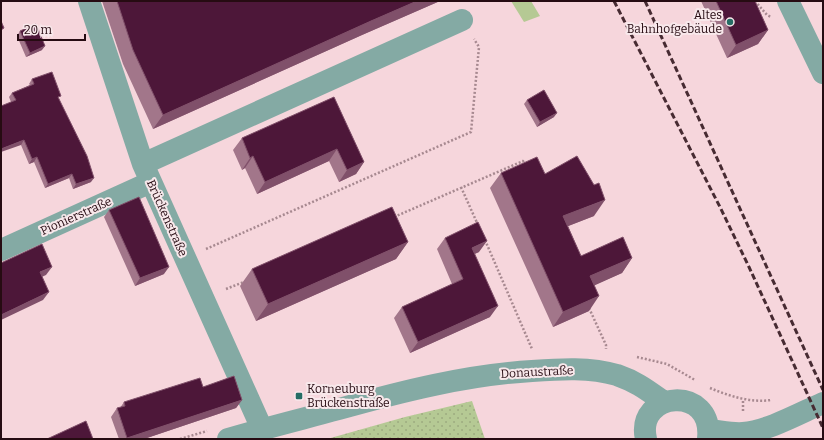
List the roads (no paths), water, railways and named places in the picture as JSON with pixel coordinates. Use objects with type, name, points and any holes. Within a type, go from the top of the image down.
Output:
[{"type":"street","name":"Brückenstraße","points":[[89,1],[147,173],[262,429]]},
{"type":"street","points":[[788,1],[823,73]]},
{"type":"street","name":"Pionierstraße","points":[[1,250],[147,173],[462,20]]},
{"type":"street","name":"Donaustraße","points":[[228,439],[390,395],[429,386],[503,373],[553,369],[590,370],[616,375],[638,383],[664,402]]},
{"type":"street","points":[[646,439],[645,427],[648,419],[652,412],[664,402],[685,400],[694,405],[702,412],[707,421],[708,435],[742,433],[758,430],[788,419],[823,403]]},
{"type":"railway","points":[[614,1],[720,207],[823,428]]},
{"type":"railway","points":[[645,1],[823,390]]},
{"type":"place","name":"Altes Bahnhofgebäude","points":[[730,22]]},
{"type":"place","name":"Korneuburg Brückenstraße","points":[[299,396]]}]
